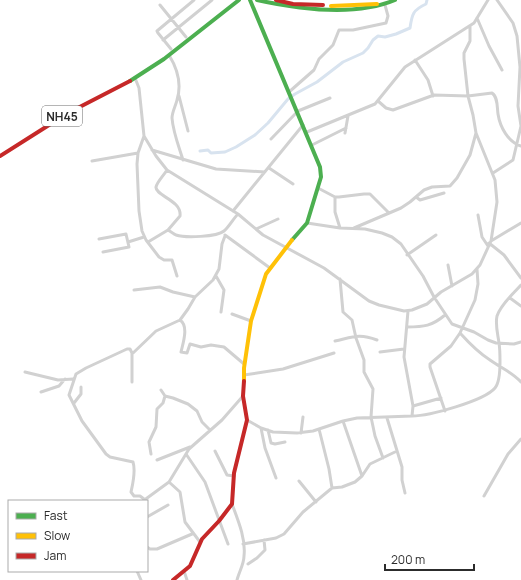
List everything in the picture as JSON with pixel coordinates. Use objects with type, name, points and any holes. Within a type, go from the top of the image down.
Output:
[{"type":"main road","name":"NH45","points":[[135,78],[233,0]]},
{"type":"main road","name":"NH45","points":[[0,156],[58,119],[135,78],[169,55],[239,0]]},
{"type":"main road","points":[[173,580],[184,571],[194,559],[200,542],[219,522],[232,504],[234,476],[247,420],[243,396],[244,364],[251,321],[262,285],[270,268],[307,223],[320,181],[321,171],[307,132],[250,0]]},
{"type":"main road","points":[[257,0],[301,8],[361,8],[385,5],[395,0]]},
{"type":"main road","points":[[276,0],[293,4],[330,6],[376,4],[390,0]]},
{"type":"street","points":[[171,49],[157,30],[194,0]]},
{"type":"street","points":[[163,40],[212,0]]},
{"type":"street","points":[[307,132],[372,106],[378,101],[400,73],[415,60],[470,26],[477,18],[488,0]]},
{"type":"street","points":[[493,173],[513,160],[521,126],[520,67],[515,28],[497,0]]},
{"type":"street","points":[[160,4],[186,37]]},
{"type":"street","points":[[289,92],[314,70],[319,59],[333,45],[339,30],[353,30],[386,23],[388,16],[385,5]]},
{"type":"street","points":[[477,18],[489,46],[502,70]]},
{"type":"street","points":[[135,78],[139,88],[144,136],[152,150],[167,170],[234,211],[263,235],[340,278],[373,303],[387,308],[408,311],[427,304],[434,297],[466,278],[477,269],[489,244],[497,202],[493,173],[476,133],[468,96],[464,55],[470,41],[470,26]]},
{"type":"street","points":[[169,55],[176,69],[178,81],[178,95],[172,118],[183,160]]},
{"type":"street","points":[[415,60],[428,80],[433,96]]},
{"type":"street","points":[[378,101],[389,109],[393,110],[433,96],[494,94],[498,116],[504,130],[516,145],[521,146]]},
{"type":"street","points":[[178,95],[188,131]]},
{"type":"street","points":[[271,139],[298,111],[330,98]]},
{"type":"street","points":[[345,134],[348,115]]},
{"type":"street","points":[[234,211],[303,125]]},
{"type":"street","points":[[312,145],[346,128]]},
{"type":"street","points":[[354,228],[401,208],[416,197],[420,192],[428,188],[437,186],[446,187],[453,184],[458,178],[470,155],[476,133]]},
{"type":"street","points":[[144,136],[138,153],[137,164],[141,227],[144,237],[159,257],[164,260],[172,260],[177,276]]},
{"type":"street","points":[[152,150],[216,169],[265,172]]},
{"type":"street","points":[[92,162],[138,153]]},
{"type":"street","points":[[269,168],[293,184]]},
{"type":"street","points":[[148,242],[168,230],[181,213],[175,203],[156,188],[167,170]]},
{"type":"street","points":[[318,188],[335,197],[370,194],[389,213]]},
{"type":"street","points":[[416,197],[420,200],[444,193]]},
{"type":"street","points":[[335,197],[335,212],[340,228]]},
{"type":"street","points":[[132,354],[156,332],[180,320],[195,297],[216,276],[220,264],[224,234],[238,214]]},
{"type":"street","points":[[478,215],[482,237],[504,255],[521,278]]},
{"type":"street","points":[[256,229],[278,219]]},
{"type":"street","points":[[307,223],[340,228],[374,230],[392,237],[401,244],[423,276],[434,297],[452,324],[500,344],[514,344],[521,342]]},
{"type":"street","points":[[489,244],[521,223]]},
{"type":"street","points":[[168,230],[181,236],[224,234],[270,268]]},
{"type":"street","points":[[99,239],[126,234],[129,247],[103,252]]},
{"type":"street","points":[[408,255],[436,235]]},
{"type":"street","points":[[128,242],[144,237]]},
{"type":"street","points":[[448,265],[452,286]]},
{"type":"street","points":[[445,410],[430,364],[450,346],[460,333],[475,300],[478,284],[477,269]]},
{"type":"street","points":[[216,276],[224,290],[221,312]]},
{"type":"street","points":[[340,278],[343,312],[352,320],[364,360],[364,372],[373,389],[371,417],[375,436],[383,458]]},
{"type":"street","points":[[247,420],[261,428],[268,430],[301,433],[343,421],[371,417],[387,418],[431,414],[467,403],[494,389],[499,380],[500,344],[496,321],[499,313],[521,285]]},
{"type":"street","points":[[134,290],[160,287],[173,292],[195,297]]},
{"type":"street","points":[[510,298],[521,306]]},
{"type":"street","points":[[408,311],[404,349],[405,364],[413,406],[412,416]]},
{"type":"street","points":[[232,314],[251,321]]},
{"type":"street","points":[[407,327],[425,326],[435,323],[445,315]]},
{"type":"street","points":[[180,320],[185,326],[181,352],[186,353],[190,344],[224,347],[244,364]]},
{"type":"street","points":[[460,333],[474,348],[500,367],[512,373],[521,382]]},
{"type":"street","points":[[335,341],[356,336],[364,336],[377,340]]},
{"type":"street","points":[[132,382],[132,354],[130,349],[123,350],[76,374],[73,379],[74,384],[69,395],[82,421],[106,454],[110,457],[133,462],[134,479],[131,492],[133,496],[140,496],[144,500],[169,482],[174,477],[190,447]]},
{"type":"street","points":[[380,352],[404,349]]},
{"type":"street","points":[[244,375],[283,369],[334,353]]},
{"type":"street","points":[[25,372],[58,380],[73,379]]},
{"type":"street","points":[[41,392],[58,386],[65,379]]},
{"type":"street","points":[[74,403],[81,394],[81,387]]},
{"type":"street","points":[[161,390],[165,396],[188,404],[197,411],[202,422],[210,430]]},
{"type":"street","points":[[151,454],[149,442],[156,427],[157,409],[163,403],[165,396]]},
{"type":"street","points":[[157,460],[190,447],[234,408],[243,396]]},
{"type":"street","points":[[413,406],[441,398]]},
{"type":"street","points":[[301,433],[303,416]]},
{"type":"street","points":[[387,418],[402,467],[402,480],[405,493]]},
{"type":"street","points":[[343,421],[362,476]]},
{"type":"street","points":[[261,428],[265,448],[276,478]]},
{"type":"street","points":[[319,429],[332,488]]},
{"type":"street","points":[[268,430],[271,443],[274,444],[285,442]]},
{"type":"street","points":[[484,496],[508,454],[521,439]]},
{"type":"street","points":[[215,451],[227,475],[234,476]]},
{"type":"street","points":[[243,544],[276,538],[287,532],[299,515],[332,488],[348,485],[362,476],[370,464],[397,451]]},
{"type":"street","points":[[186,454],[205,482],[228,544]]},
{"type":"street","points":[[299,481],[316,502]]},
{"type":"street","points":[[169,482],[180,492],[184,519],[192,534],[200,542]]},
{"type":"street","points":[[232,504],[240,523],[244,556],[237,580]]},
{"type":"street","points":[[148,516],[168,505]]},
{"type":"street","points":[[148,548],[157,549],[192,534]]},
{"type":"street","points":[[248,564],[265,550],[264,540]]},
{"type":"street","points":[[184,571],[187,580]]},
{"type":"waterway","points":[[200,151],[208,150],[211,153],[225,152],[255,135],[268,123],[288,99],[317,82],[343,62],[363,53],[378,36],[385,37],[410,28],[414,13],[418,8],[426,4],[427,0]]},
{"type":"traffic: fast","points":[[130,81],[164,59],[239,0]]},
{"type":"traffic: fast","points":[[250,0],[320,167],[321,177],[307,223],[292,240]]},
{"type":"traffic: fast","points":[[257,0],[290,6],[326,10],[362,8],[395,0]]},
{"type":"traffic: slow","points":[[331,6],[377,4]]},
{"type":"traffic: slow","points":[[244,381],[244,368],[251,321],[266,274],[292,240]]},
{"type":"traffic: jam","points":[[276,0],[293,4],[323,5]]},
{"type":"traffic: jam","points":[[0,156],[68,113],[130,81]]},
{"type":"traffic: jam","points":[[173,580],[190,566],[202,539],[232,504],[234,473],[247,420],[243,396],[244,381]]}]
